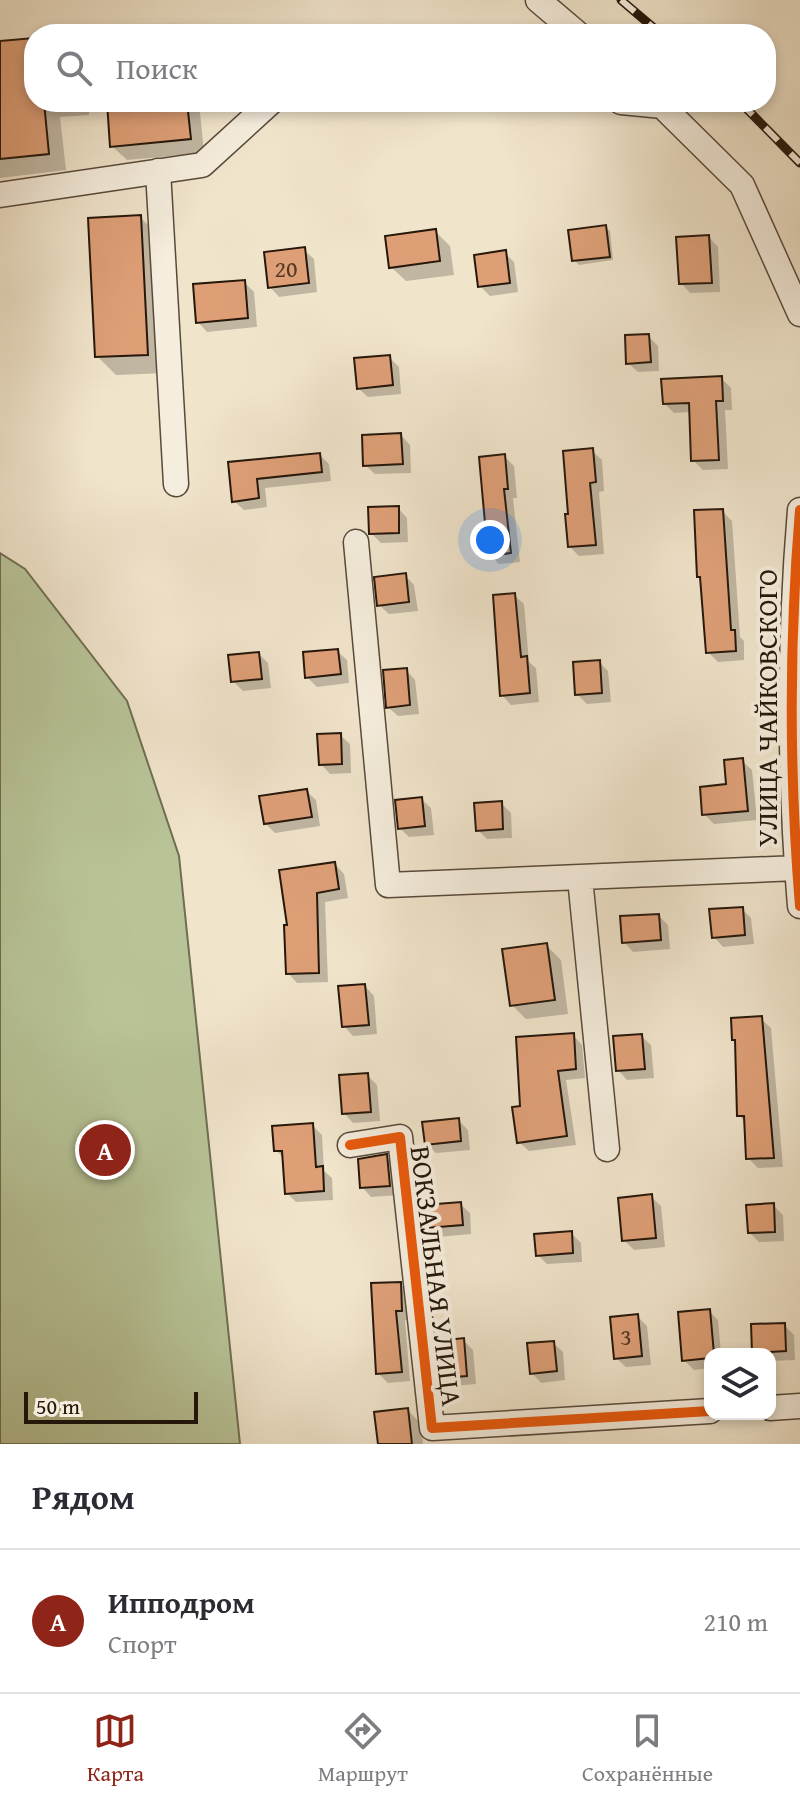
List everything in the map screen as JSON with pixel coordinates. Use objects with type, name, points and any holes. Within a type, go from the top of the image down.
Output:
[{"type":"street","points":[[538,0],[566,24]]},
{"type":"street","points":[[0,195],[202,165],[260,112]]},
{"type":"street","points":[[668,112],[742,185],[800,314]]},
{"type":"street","points":[[158,171],[176,484]]},
{"type":"street","name":"УЛИЦА ЧАЙКОВСКОГО","points":[[800,510],[792,608],[800,906]]},
{"type":"street","points":[[356,542],[388,885],[797,868]]},
{"type":"street","points":[[580,878],[607,1149]]},
{"type":"street","name":"ВОКЗАЛЬНАЯ УЛИЦА","points":[[350,1145],[400,1137],[432,1428],[704,1411]]},
{"type":"street","points":[[776,1408],[800,1406]]},
{"type":"green space","points":[[0,553],[25,569],[127,701],[179,856],[240,1444],[0,1444]]},
{"type":"building","points":[[24,39],[24,112],[45,112],[49,154],[0,159],[0,41]]},
{"type":"building","points":[[108,112],[188,112],[191,139],[110,147]]},
{"type":"building","points":[[141,215],[148,355],[95,357],[88,218]]},
{"type":"building","points":[[606,225],[610,257],[572,261],[568,230]]},
{"type":"building","points":[[436,229],[440,261],[389,268],[385,236]]},
{"type":"building","points":[[709,235],[712,283],[679,284],[676,237]]},
{"type":"building","points":[[305,247],[309,283],[268,288],[264,252]]},
{"type":"building","points":[[506,250],[510,283],[478,287],[474,255]]},
{"type":"building","points":[[245,280],[248,318],[196,323],[193,284]]},
{"type":"building","points":[[649,334],[651,362],[626,364],[625,335]]},
{"type":"building","points":[[390,355],[393,385],[357,389],[354,358]]},
{"type":"building","points":[[722,376],[723,401],[716,401],[719,460],[691,461],[689,403],[663,404],[661,379]]},
{"type":"building","points":[[401,433],[403,464],[363,466],[362,435]]},
{"type":"building","points":[[593,448],[596,482],[590,483],[596,545],[568,547],[563,451]]},
{"type":"building","points":[[320,453],[322,472],[257,479],[259,498],[232,502],[228,462]]},
{"type":"building","points":[[505,454],[508,489],[504,489],[511,553],[488,556],[479,457]]},
{"type":"building","points":[[399,506],[399,533],[369,534],[368,507]]},
{"type":"building","points":[[723,509],[731,630],[735,630],[736,651],[706,653],[700,577],[697,577],[694,510]]},
{"type":"building","points":[[406,573],[409,602],[377,606],[374,577]]},
{"type":"building","points":[[515,593],[521,657],[527,656],[530,693],[500,696],[493,595]]},
{"type":"building","points":[[338,649],[341,674],[305,678],[303,652]]},
{"type":"building","points":[[259,652],[262,679],[231,682],[228,655]]},
{"type":"building","points":[[600,660],[602,693],[575,695],[573,662]]},
{"type":"building","points":[[407,668],[410,705],[386,708],[383,670]]},
{"type":"building","points":[[341,733],[342,764],[319,765],[317,734]]},
{"type":"building","points":[[743,758],[748,811],[702,815],[700,787],[726,784],[724,760]]},
{"type":"building","points":[[307,789],[312,817],[264,824],[259,796]]},
{"type":"building","points":[[422,797],[425,826],[398,829],[395,800]]},
{"type":"building","points":[[502,801],[503,829],[476,831],[474,803]]},
{"type":"building","points":[[335,862],[339,889],[317,893],[319,973],[286,974],[284,925],[287,925],[279,870]]},
{"type":"building","points":[[743,907],[745,935],[712,938],[709,909]]},
{"type":"building","points":[[659,914],[661,940],[622,943],[620,916]]},
{"type":"building","points":[[547,943],[555,1000],[510,1006],[502,949]]},
{"type":"building","points":[[365,984],[369,1025],[342,1027],[338,986]]},
{"type":"building","points":[[762,1016],[774,1158],[746,1159],[744,1116],[737,1116],[735,1040],[732,1040],[731,1018]]},
{"type":"building","points":[[574,1033],[576,1069],[558,1071],[567,1136],[517,1143],[512,1107],[520,1106],[516,1037]]},
{"type":"building","points":[[642,1034],[645,1069],[616,1071],[613,1036]]},
{"type":"building","points":[[368,1073],[371,1112],[342,1114],[339,1075]]},
{"type":"building","points":[[459,1118],[461,1141],[425,1145],[422,1122]]},
{"type":"building","points":[[313,1123],[316,1167],[323,1166],[324,1191],[285,1194],[282,1151],[274,1151],[272,1126]]},
{"type":"building","points":[[387,1154],[390,1186],[360,1188],[358,1159]]},
{"type":"building","points":[[652,1194],[656,1238],[622,1241],[618,1198]]},
{"type":"building","points":[[461,1202],[463,1225],[426,1228],[424,1205]]},
{"type":"building","points":[[774,1203],[775,1232],[748,1233],[746,1205]]},
{"type":"building","points":[[572,1231],[573,1253],[536,1256],[534,1234]]},
{"type":"building","points":[[401,1282],[402,1311],[396,1311],[402,1372],[376,1374],[371,1283]]},
{"type":"building","points":[[710,1309],[713,1348],[704,1348],[704,1359],[682,1361],[678,1312]]},
{"type":"building","points":[[638,1314],[642,1356],[614,1359],[610,1317]]},
{"type":"building","points":[[785,1323],[786,1351],[752,1348],[751,1324]]},
{"type":"building","points":[[464,1338],[467,1376],[442,1378],[438,1341]]},
{"type":"building","points":[[554,1341],[557,1371],[530,1374],[527,1343]]},
{"type":"building","points":[[408,1408],[412,1444],[378,1444],[374,1412]]},
{"type":"railway","points":[[621,0],[649,24]]},
{"type":"railway","points":[[750,112],[800,163]]},
{"type":"cycle path","points":[[800,510],[792,708],[800,906]]},
{"type":"cycle path","points":[[350,1145],[400,1137],[432,1428],[704,1411]]},
{"type":"place","name":"Ипподром","points":[[105,1150]]}]
